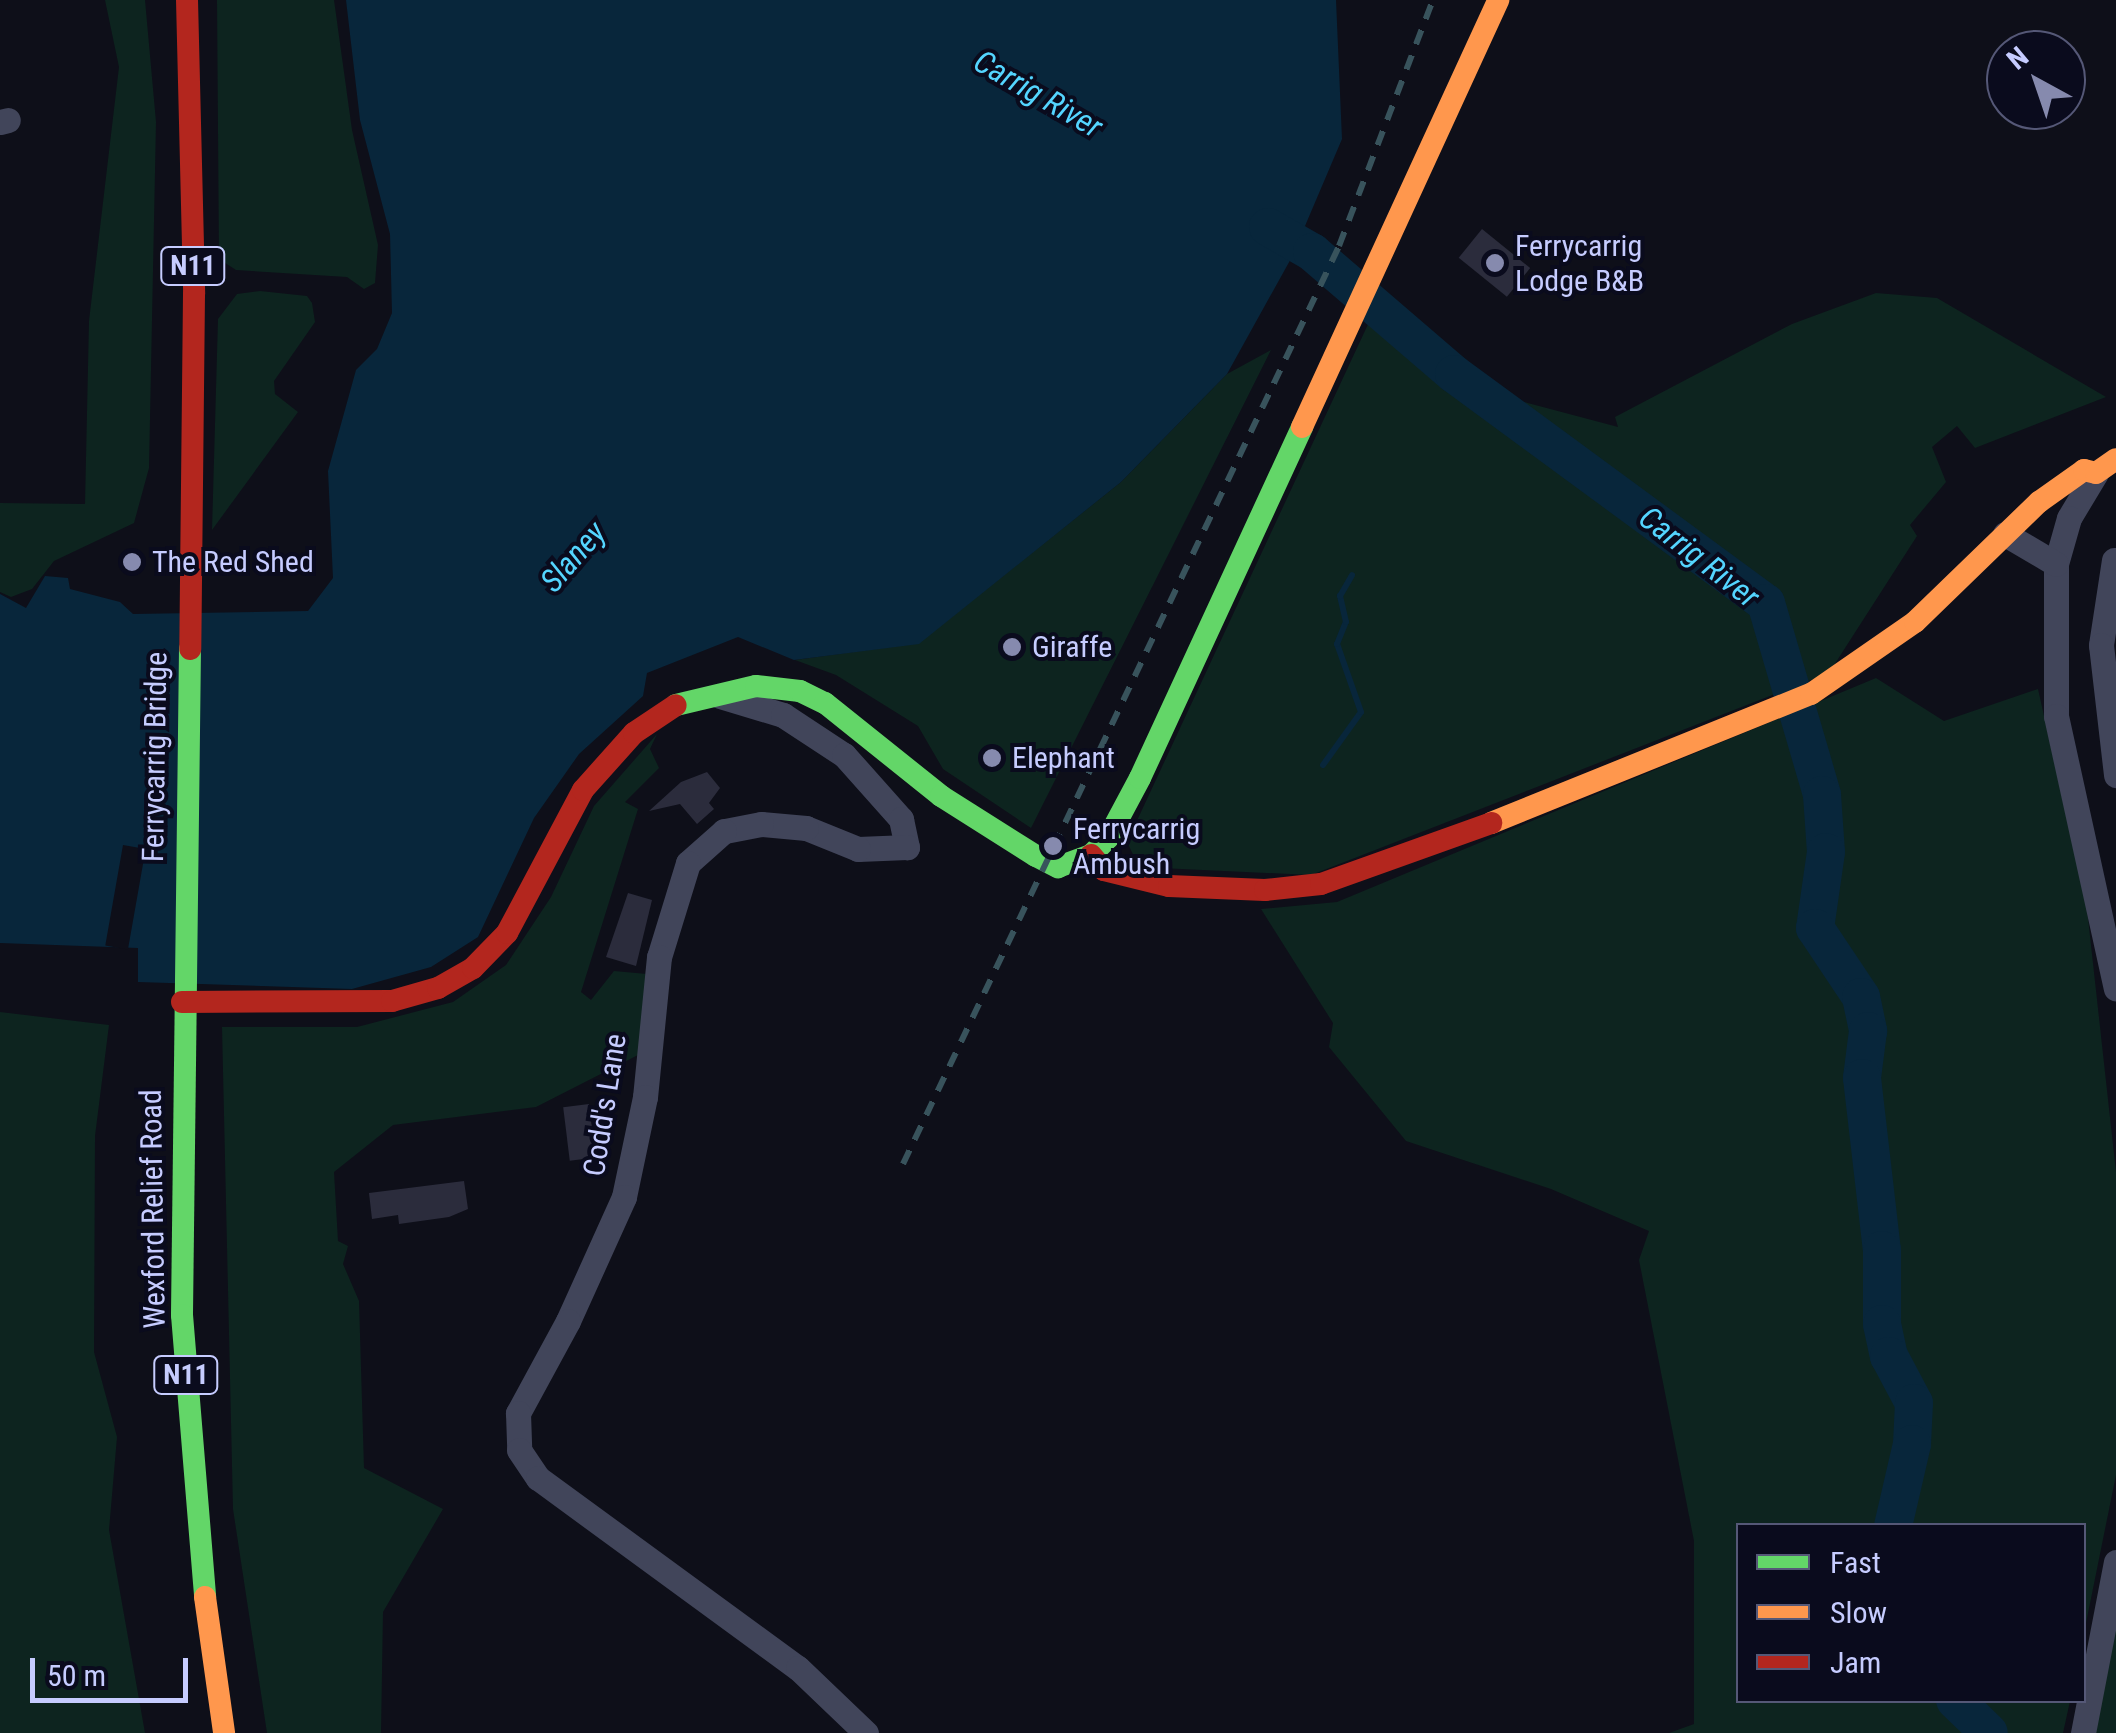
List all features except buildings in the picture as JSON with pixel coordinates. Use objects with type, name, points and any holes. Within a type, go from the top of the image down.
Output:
[{"type":"main road","name":"Ferrycarrig Bridge","points":[[182,992],[194,294],[187,0]]},
{"type":"main road","points":[[182,992],[319,1005],[392,1001],[438,988],[473,968],[507,933],[576,801],[606,759],[659,712],[710,694],[756,686],[800,691],[848,718],[942,796],[1036,856],[1058,866],[1092,854],[1108,838],[1140,778],[1371,264],[1498,0]]},
{"type":"main road","points":[[1092,854],[1116,874],[1188,888],[1320,884],[1810,694],[1886,645],[2006,534],[2084,470],[2106,466]]},
{"type":"main road","name":"Wexford Relief Road","points":[[182,992],[182,1315],[198,1548],[224,1733]]},
{"type":"street","points":[[2106,466],[2070,518],[2056,564],[2056,716],[2116,988]]},
{"type":"street","points":[[2006,534],[2056,564]]},
{"type":"street","points":[[2114,560],[2101,645],[2116,775]]},
{"type":"street","name":"Codd's Lane","points":[[710,694],[784,715],[814,732],[902,819],[908,847],[858,849],[806,828],[761,824],[724,831],[688,863],[660,958],[645,1098],[624,1196],[568,1321],[518,1413],[519,1450],[538,1478],[798,1668],[866,1733]]},
{"type":"street","points":[[2083,1733],[2116,1562]]},
{"type":"green space","points":[[105,0],[145,0],[156,122],[149,468],[134,523],[54,561],[32,589],[11,597],[0,592],[0,503],[85,504],[89,321],[119,67]]},
{"type":"green space","points":[[217,0],[334,0],[352,130],[378,245],[375,283],[364,289],[347,277],[236,270],[219,259]]},
{"type":"green space","points":[[260,291],[307,296],[312,303],[315,322],[274,381],[275,394],[298,412],[212,530],[218,319],[237,294]]},
{"type":"green space","points":[[1876,293],[1937,298],[2106,397],[1975,448],[1957,426],[1932,447],[1946,482],[1910,525],[1917,536],[1829,673],[1311,875],[1139,867],[1127,842],[1370,320],[1486,409],[1520,401],[1618,427],[1615,417],[1792,324]]},
{"type":"green space","points":[[1271,350],[1031,828],[943,769],[918,726],[836,675],[795,660],[919,643],[1121,482],[1227,374]]},
{"type":"green space","points":[[1876,678],[1944,721],[2038,689],[2087,909],[2116,1172],[2116,1475],[2086,1623],[2086,1523],[1909,1523],[1924,1391],[1896,1335],[1885,1338],[1914,1403],[1893,1523],[1736,1523],[1736,1703],[1959,1703],[1989,1733],[1669,1733],[1694,1724],[1694,1541],[1639,1260],[1649,1231],[1551,1189],[1406,1141],[1329,1047],[1333,1023],[1261,909],[1337,902]]},
{"type":"green space","points":[[657,734],[650,749],[659,768],[625,802],[638,809],[581,992],[591,1000],[614,971],[647,974],[638,1055],[536,1107],[393,1125],[334,1172],[338,1241],[348,1246],[343,1264],[359,1301],[364,1468],[443,1509],[383,1612],[381,1733],[267,1733],[233,1509],[222,1027],[357,1027],[453,1002],[506,965],[551,897],[594,806]]},
{"type":"green space","points":[[0,1012],[109,1025],[95,1136],[94,1352],[117,1437],[109,1530],[145,1733],[0,1733]]},
{"type":"green space","points":[[2116,1557],[2116,1733],[2083,1733]]},
{"type":"green space","points":[[1973,1703],[2070,1703],[2063,1733],[2000,1733]]},
{"type":"water","name":"Slaney","points":[[346,0],[1336,0],[1342,139],[1305,226],[1312,252],[1293,255],[1227,374],[1121,482],[919,644],[794,660],[738,637],[647,673],[643,696],[579,754],[534,818],[478,937],[431,967],[352,989],[138,982],[138,948],[0,943],[0,594],[26,608],[45,576],[68,578],[70,589],[120,602],[133,614],[308,611],[333,578],[328,471],[356,370],[377,349],[392,313],[390,234],[360,120]]},
{"type":"pier","points":[[123,845],[146,849],[128,949],[105,945]]},
{"type":"waterway","name":"Carrig River","points":[[1268,227],[1312,252],[1454,374],[1766,603],[1822,795],[1826,852],[1815,928],[1861,997],[1868,1031],[1862,1078],[1882,1250],[1882,1324],[1889,1356],[1914,1403],[1912,1444],[1894,1523]]},
{"type":"waterway","points":[[1323,765],[1361,712],[1337,644],[1346,622],[1340,596],[1352,575]]},
{"type":"waterway","name":"Carrig River","points":[[1958,1703],[1989,1733]]},
{"type":"railway","points":[[903,1164],[1339,246],[1433,0]]},
{"type":"traffic: fast","points":[[676,705],[756,686],[800,691],[825,703],[941,796],[1036,856],[1058,867],[1091,855],[1108,838],[1140,778],[1302,427]]},
{"type":"traffic: fast","points":[[190,649],[182,1315],[205,1597]]},
{"type":"traffic: slow","points":[[1302,427],[1498,0]]},
{"type":"traffic: slow","points":[[1491,823],[1811,694],[1915,622],[2039,502],[2084,470],[2096,473],[2116,459]]},
{"type":"traffic: slow","points":[[205,1597],[224,1733]]},
{"type":"traffic: jam","points":[[187,0],[194,294],[190,649]]},
{"type":"traffic: jam","points":[[182,1002],[392,1001],[438,988],[473,968],[507,933],[583,790],[634,733],[676,705]]},
{"type":"traffic: jam","points":[[1091,855],[1104,870],[1169,886],[1265,890],[1321,884],[1491,823]]},
{"type":"place","name":"Ferrycarrig Lodge B&B","points":[[1495,263]]},
{"type":"place","name":"The Red Shed","points":[[132,562]]},
{"type":"place","name":"Giraffe","points":[[1012,647]]},
{"type":"place","name":"Elephant","points":[[992,758]]},
{"type":"place","name":"Ferrycarrig Ambush","points":[[1053,846]]}]
